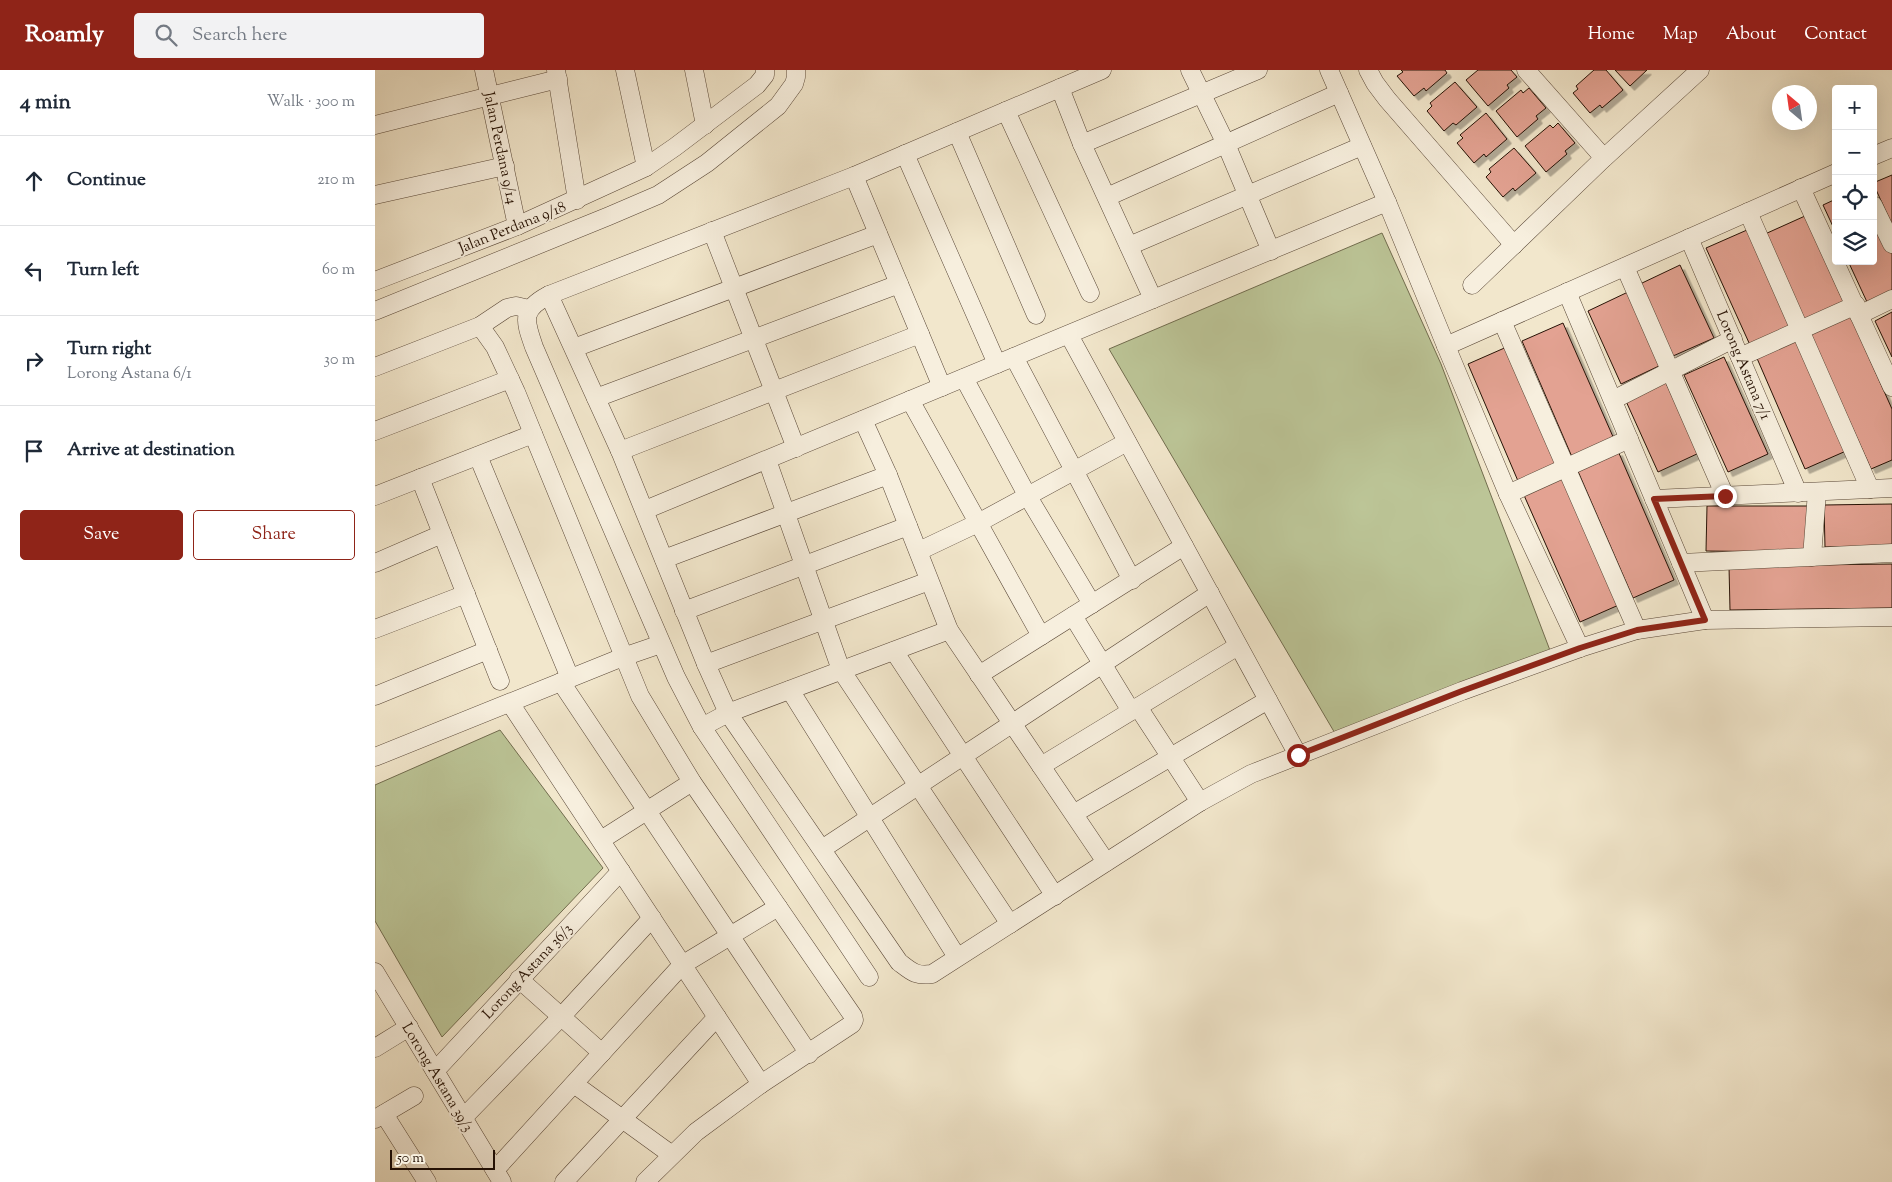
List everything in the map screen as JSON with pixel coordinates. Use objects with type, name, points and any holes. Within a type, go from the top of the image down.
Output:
[{"type":"street","name":"Jalan Perdana 9/14","points":[[484,70],[517,226]]},
{"type":"street","points":[[625,70],[646,167]]},
{"type":"street","points":[[694,70],[705,125]]},
{"type":"street","points":[[375,311],[658,195],[707,163],[778,106],[794,84],[796,70]]},
{"type":"street","points":[[869,977],[703,727],[675,677],[534,347],[525,318],[529,309],[549,295],[853,176],[1102,70]]},
{"type":"street","points":[[1191,70],[1226,144],[1271,251]]},
{"type":"street","points":[[1082,144],[1258,70]]},
{"type":"street","points":[[1369,70],[1375,83],[1387,99],[1514,245]]},
{"type":"street","points":[[1526,70],[1604,158]]},
{"type":"street","name":"Jalan Perdana 9/18","points":[[375,281],[517,226],[646,167],[757,85],[765,72]]},
{"type":"street","points":[[1334,72],[1339,93],[1387,202],[1509,494],[1580,648]]},
{"type":"street","points":[[1472,285],[1694,72]]},
{"type":"street","points":[[375,125],[489,95],[557,74],[577,200]]},
{"type":"street","points":[[1060,88],[1082,144],[1153,299]]},
{"type":"street","points":[[1107,197],[1339,93]]},
{"type":"street","points":[[1006,111],[1090,293]]},
{"type":"street","points":[[957,132],[1036,315]]},
{"type":"street","points":[[1129,246],[1362,146]]},
{"type":"street","points":[[1877,154],[1892,148]]},
{"type":"street","points":[[905,154],[997,364]]},
{"type":"street","points":[[375,195],[505,166]]},
{"type":"street","points":[[1446,346],[1832,175]]},
{"type":"street","points":[[853,176],[942,387]]},
{"type":"street","points":[[1801,188],[1892,387]]},
{"type":"street","points":[[645,510],[1387,202]]},
{"type":"street","points":[[1748,212],[1870,489]]},
{"type":"street","points":[[1877,213],[1892,244]]},
{"type":"street","points":[[712,231],[796,448]]},
{"type":"street","points":[[573,348],[878,234]]},
{"type":"street","name":"Lorong Astana 7/1","points":[[1689,238],[1798,492]]},
{"type":"street","points":[[1625,267],[1725,496]]},
{"type":"street","points":[[596,398],[899,284]]},
{"type":"street","points":[[1567,292],[1705,620]]},
{"type":"street","points":[[549,295],[620,450],[665,559],[705,664],[728,713],[899,962],[910,971],[919,975],[931,974],[1200,802],[1251,774],[1462,691],[1580,648],[1637,630],[1705,620],[1892,617]]},
{"type":"street","points":[[1740,357],[1800,330],[1892,299]]},
{"type":"street","points":[[375,367],[480,326],[507,308],[516,306],[529,309]]},
{"type":"street","points":[[1502,322],[1637,630]]},
{"type":"street","points":[[480,326],[495,347],[510,379],[640,696],[692,782],[854,1020],[852,1024],[761,1084],[696,1132],[645,1182]]},
{"type":"street","points":[[620,450],[920,334]]},
{"type":"street","points":[[1069,335],[1298,755]]},
{"type":"street","points":[[1613,400],[1733,339]]},
{"type":"street","points":[[1015,357],[1132,580]]},
{"type":"street","points":[[964,378],[1027,495],[1092,604]]},
{"type":"street","points":[[375,431],[510,379]]},
{"type":"street","points":[[910,400],[1041,636]]},
{"type":"street","points":[[863,420],[919,551],[949,630],[1106,862]]},
{"type":"street","points":[[375,496],[533,434]]},
{"type":"street","points":[[1509,494],[1629,439]]},
{"type":"street","points":[[919,551],[978,523],[1127,442]]},
{"type":"street","points":[[478,456],[566,680],[647,811],[809,1054]]},
{"type":"street","points":[[767,460],[841,670],[1010,924]]},
{"type":"street","points":[[665,559],[887,475]]},
{"type":"street","points":[[420,478],[500,681]]},
{"type":"street","points":[[1654,499],[1892,488]]},
{"type":"street","points":[[1812,557],[1817,492]]},
{"type":"street","points":[[684,611],[908,526]]},
{"type":"street","points":[[375,563],[442,534]]},
{"type":"street","points":[[979,675],[1184,546]]},
{"type":"street","points":[[1681,563],[1892,553]]},
{"type":"street","points":[[705,664],[929,581]]},
{"type":"street","points":[[375,629],[466,594]]},
{"type":"street","points":[[822,849],[1210,594]]},
{"type":"street","points":[[1073,616],[1103,664],[1171,757],[1200,802]]},
{"type":"street","points":[[703,727],[728,713],[949,630]]},
{"type":"street","points":[[375,757],[623,657],[661,644]]},
{"type":"street","points":[[1041,766],[1238,646]]},
{"type":"street","points":[[375,696],[488,650]]},
{"type":"street","points":[[894,651],[1055,896]]},
{"type":"street","points":[[790,690],[957,957]]},
{"type":"street","points":[[1075,814],[1268,700]]},
{"type":"street","points":[[510,702],[761,1084]]},
{"type":"street","points":[[601,840],[692,782]]},
{"type":"street","name":"Lorong Astana 36/3","points":[[435,1071],[621,871]]},
{"type":"street","points":[[498,1176],[573,1084],[683,965],[778,906]]},
{"type":"street","points":[[463,1118],[561,1018],[652,918]]},
{"type":"street","name":"Lorong Astana 39/3","points":[[376,975],[498,1176]]},
{"type":"street","points":[[519,979],[602,1053]]},
{"type":"street","points":[[564,1182],[717,1017]]},
{"type":"street","points":[[375,1048],[409,1028]]},
{"type":"street","points":[[573,1084],[672,1154]]},
{"type":"street","points":[[414,1096],[379,1116],[427,1182]]},
{"type":"green space","points":[[1382,233],[1441,364],[1551,653],[1336,735],[1109,349]]},
{"type":"green space","points":[[500,730],[603,868],[442,1037],[375,921],[375,785]]},
{"type":"building","points":[[1401,70],[1445,70],[1447,73],[1426,91],[1424,88],[1414,96],[1397,76],[1403,72]]},
{"type":"building","points":[[1478,70],[1511,70],[1517,77],[1507,85],[1509,88],[1488,106],[1466,80]]},
{"type":"building","points":[[1594,70],[1606,70],[1623,90],[1602,108],[1600,105],[1590,113],[1573,93],[1578,89],[1576,86]]},
{"type":"building","points":[[1615,70],[1647,70],[1630,86]]},
{"type":"building","points":[[1455,82],[1477,107],[1456,125],[1453,123],[1444,131],[1427,111],[1432,106],[1430,103]]},
{"type":"building","points":[[1529,88],[1546,108],[1536,116],[1538,119],[1517,137],[1496,111],[1521,90],[1523,93]]},
{"type":"building","points":[[1486,113],[1507,139],[1486,157],[1484,154],[1474,163],[1457,143],[1463,138],[1460,135]]},
{"type":"building","points":[[1558,123],[1575,143],[1565,151],[1567,154],[1546,172],[1525,146],[1550,125],[1553,128]]},
{"type":"building","points":[[1514,148],[1536,173],[1515,191],[1513,188],[1503,197],[1486,177],[1491,172],[1489,169]]},
{"type":"building","points":[[1892,175],[1892,225],[1877,192],[1877,181]]},
{"type":"building","points":[[1832,201],[1832,224],[1823,205]]},
{"type":"building","points":[[1805,216],[1844,303],[1803,321],[1765,234]]},
{"type":"building","points":[[1877,218],[1892,250],[1892,290],[1867,302],[1850,265],[1877,265]]},
{"type":"building","points":[[1747,230],[1790,327],[1750,345],[1706,248]]},
{"type":"building","points":[[1680,265],[1714,338],[1673,356],[1640,284]]},
{"type":"building","points":[[1628,292],[1661,365],[1621,384],[1588,311]]},
{"type":"building","points":[[1892,312],[1892,357],[1875,321]]},
{"type":"building","points":[[1850,315],[1892,409],[1892,460],[1871,469],[1810,333]]},
{"type":"building","points":[[1563,323],[1614,439],[1572,457],[1522,341]]},
{"type":"building","points":[[1797,338],[1846,451],[1805,469],[1756,356]]},
{"type":"building","points":[[1509,346],[1560,462],[1518,481],[1468,364]]},
{"type":"building","points":[[1724,357],[1768,454],[1728,472],[1684,375]]},
{"type":"building","points":[[1665,381],[1699,453],[1658,472],[1625,399]]},
{"type":"building","points":[[1618,451],[1674,580],[1633,598],[1577,469]]},
{"type":"building","points":[[1565,474],[1621,604],[1580,622],[1523,493]]},
{"type":"building","points":[[1892,504],[1892,546],[1825,547],[1824,505]]},
{"type":"building","points":[[1707,506],[1808,506],[1808,552],[1706,551]]},
{"type":"building","points":[[1892,564],[1892,608],[1730,610],[1729,566]]},
{"type":"route","points":[[1298,755],[1462,691],[1580,648],[1637,630],[1705,620],[1654,499],[1725,496]]}]
